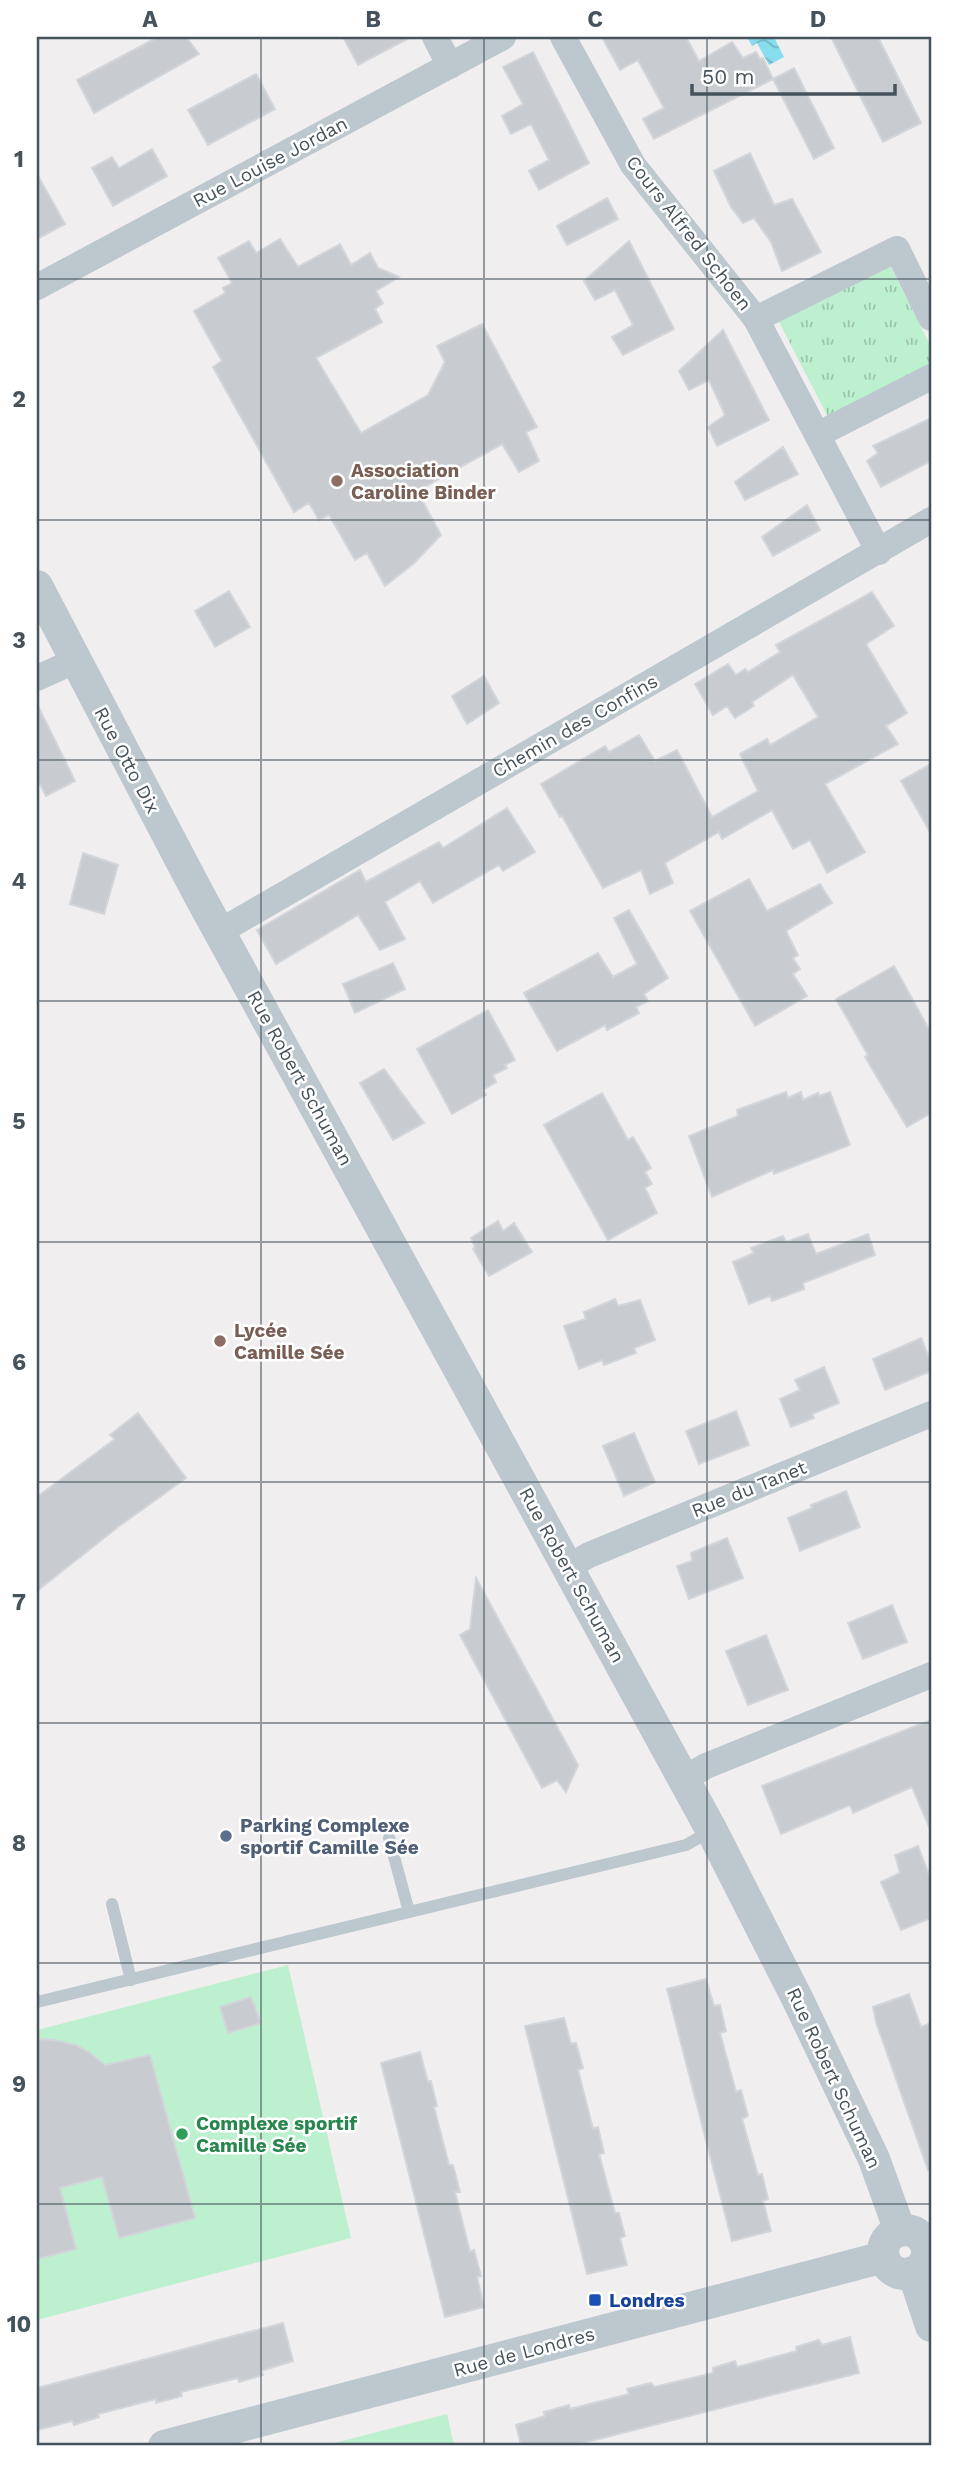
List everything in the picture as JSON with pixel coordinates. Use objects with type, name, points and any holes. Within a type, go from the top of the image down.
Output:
[{"type":"street","points":[[435,37],[450,66]]},
{"type":"street","name":"Rue Louise Jordan","points":[[37,287],[503,37]]},
{"type":"street","name":"Cours Alfred Schoen","points":[[563,37],[633,165],[756,319],[878,552]]},
{"type":"street","name":"Cours Alfred Schoen","points":[[756,319],[897,249],[931,318]]},
{"type":"street","points":[[817,435],[931,377]]},
{"type":"street","name":"Chemin des Confins","points":[[219,932],[931,520]]},
{"type":"street","name":"Rue Otto Dix","points":[[37,586],[219,932]]},
{"type":"street","points":[[37,678],[75,660]]},
{"type":"street","name":"Rue Robert Schuman","points":[[219,932],[712,1831],[797,1998],[874,2159],[911,2250],[931,2326]]},
{"type":"street","name":"Rue du Tanet","points":[[568,1567],[589,1555],[931,1415]]},
{"type":"street","points":[[684,1779],[706,1766],[931,1675]]},
{"type":"street","name":"Rue de Londres","points":[[164,2446],[911,2250]]},
{"type":"lane","points":[[37,2002],[686,1845],[712,1831]]},
{"type":"lane","points":[[389,1838],[409,1912]]},
{"type":"lane","points":[[112,1904],[131,1980]]},
{"type":"green space","points":[[889,263],[931,347],[931,370],[830,421],[777,318]]},
{"type":"green space","name":"Complexe sportif Camille Sée","points":[[288,1965],[351,2238],[37,2320],[37,2030]]},
{"type":"green space","points":[[447,2414],[454,2446],[323,2446]]},
{"type":"water","points":[[747,37],[774,37],[784,57],[769,65],[757,43],[752,46]]},
{"type":"building","points":[[158,37],[186,37],[199,54],[94,113],[77,80]]},
{"type":"building","points":[[343,37],[411,37],[358,65]]},
{"type":"building","points":[[602,37],[686,37],[699,61],[732,42],[743,58],[756,52],[760,59],[763,58],[773,79],[654,139],[643,119],[664,108],[638,60],[620,70]]},
{"type":"building","points":[[831,37],[878,37],[921,123],[883,142]]},
{"type":"building","points":[[533,52],[589,163],[539,190],[529,171],[549,160],[531,124],[511,134],[502,116],[523,104],[503,67]]},
{"type":"building","points":[[794,68],[834,148],[814,159],[773,79]]},
{"type":"building","points":[[256,74],[275,109],[208,145],[188,110]]},
{"type":"building","points":[[152,149],[167,176],[113,206],[92,168],[112,157],[119,168]]},
{"type":"building","points":[[750,153],[774,205],[792,199],[821,252],[782,271],[771,242],[754,218],[743,223],[731,207],[714,171]]},
{"type":"building","points":[[37,174],[65,224],[37,239]]},
{"type":"building","points":[[607,198],[618,219],[567,245],[557,226]]},
{"type":"building","points":[[280,239],[298,267],[340,244],[351,265],[370,253],[378,268],[399,277],[376,291],[383,303],[375,309],[382,322],[316,358],[361,433],[428,395],[445,362],[437,346],[482,324],[537,427],[526,432],[539,461],[519,472],[502,444],[417,491],[441,535],[413,564],[385,586],[367,553],[355,560],[329,515],[319,520],[309,503],[294,512],[213,367],[222,361],[194,311],[225,293],[223,288],[232,283],[218,258],[249,241],[256,253]]},
{"type":"building","points":[[629,241],[674,329],[623,355],[612,337],[633,325],[615,290],[595,300],[584,281]]},
{"type":"building","points":[[723,330],[769,420],[717,446],[708,427],[725,415],[709,380],[689,390],[679,371]]},
{"type":"building","points":[[931,418],[931,461],[881,487],[867,461],[878,453],[873,446]]},
{"type":"building","points":[[783,447],[798,474],[745,500],[735,482]]},
{"type":"building","points":[[807,505],[820,530],[773,556],[762,537]]},
{"type":"building","points":[[229,591],[250,627],[215,647],[195,611]]},
{"type":"building","points":[[872,592],[894,626],[866,644],[907,713],[886,726],[898,744],[825,784],[865,852],[827,873],[810,840],[793,849],[772,810],[722,839],[719,832],[665,863],[673,883],[650,894],[641,870],[603,888],[541,784],[605,746],[609,752],[639,735],[655,761],[677,750],[712,817],[758,791],[740,754],[767,739],[770,745],[818,717],[793,675],[752,702],[754,706],[735,718],[727,706],[713,715],[695,684],[728,664],[736,675],[745,669],[748,672],[780,652],[776,645]]},
{"type":"building","points":[[484,676],[499,703],[467,724],[452,696]]},
{"type":"building","points":[[37,704],[75,781],[46,796],[37,779]]},
{"type":"building","points":[[931,764],[931,834],[901,781]]},
{"type":"building","points":[[507,808],[535,852],[503,871],[499,865],[433,903],[420,881],[385,902],[405,939],[380,950],[358,915],[276,964],[257,930],[360,870],[366,882],[439,842],[443,848]]},
{"type":"building","points":[[83,853],[118,865],[104,914],[70,904]]},
{"type":"building","points":[[749,879],[767,911],[820,884],[832,903],[786,931],[798,955],[793,958],[800,969],[793,974],[807,996],[755,1026],[690,911]]},
{"type":"building","points":[[629,910],[668,978],[644,994],[648,1001],[636,1007],[639,1013],[607,1030],[605,1025],[557,1051],[524,993],[598,953],[613,977],[637,964],[614,918]]},
{"type":"building","points":[[393,963],[405,989],[355,1013],[343,984]]},
{"type":"building","points":[[894,966],[931,1033],[931,1113],[907,1127],[865,1057],[868,1055],[836,999]]},
{"type":"building","points":[[488,1010],[515,1060],[505,1065],[507,1068],[493,1075],[496,1082],[483,1090],[486,1095],[452,1114],[417,1049]]},
{"type":"building","points":[[384,1069],[424,1123],[393,1140],[360,1083]]},
{"type":"building","points":[[786,1092],[788,1098],[801,1092],[803,1100],[818,1093],[819,1096],[830,1092],[850,1145],[774,1174],[773,1170],[712,1197],[689,1136],[738,1116],[737,1110]]},
{"type":"building","points":[[602,1093],[628,1140],[633,1137],[651,1168],[645,1172],[652,1184],[645,1188],[657,1213],[608,1240],[544,1125]]},
{"type":"building","points":[[498,1221],[503,1231],[514,1223],[532,1252],[489,1276],[473,1249],[475,1247],[471,1238]]},
{"type":"building","points":[[808,1234],[816,1254],[868,1234],[875,1255],[803,1283],[804,1289],[772,1301],[770,1296],[749,1304],[733,1262],[754,1253],[751,1248],[783,1236],[786,1242]]},
{"type":"building","points":[[615,1299],[618,1306],[640,1300],[655,1340],[634,1348],[636,1353],[604,1365],[602,1360],[579,1369],[564,1326],[586,1319],[584,1312]]},
{"type":"building","points":[[921,1338],[931,1362],[931,1371],[885,1390],[873,1359]]},
{"type":"building","points":[[824,1367],[839,1403],[812,1414],[814,1418],[791,1427],[780,1399],[800,1390],[795,1380]]},
{"type":"building","points":[[736,1411],[749,1445],[699,1464],[686,1431]]},
{"type":"building","points":[[138,1413],[186,1478],[37,1591],[37,1497],[115,1439],[110,1435]]},
{"type":"building","points":[[634,1433],[655,1482],[624,1496],[603,1446]]},
{"type":"building","points":[[846,1491],[860,1527],[800,1551],[788,1518]]},
{"type":"building","points":[[727,1538],[743,1578],[689,1599],[677,1566],[692,1561],[691,1553]]},
{"type":"building","points":[[476,1578],[578,1765],[566,1792],[557,1780],[542,1788],[460,1635],[470,1629]]},
{"type":"building","points":[[892,1605],[907,1642],[863,1659],[848,1623]]},
{"type":"building","points":[[766,1635],[788,1690],[748,1705],[726,1651]]},
{"type":"building","points":[[931,1720],[931,1831],[912,1787],[853,1813],[850,1805],[781,1834],[762,1786]]},
{"type":"building","points":[[918,1846],[931,1880],[931,1918],[901,1930],[881,1882],[900,1873],[895,1855]]},
{"type":"building","points":[[706,1979],[714,2006],[720,2005],[726,2031],[720,2033],[736,2092],[741,2090],[748,2116],[742,2119],[768,2199],[763,2201],[771,2231],[732,2241],[667,1989]]},
{"type":"building","points":[[909,1994],[921,2027],[931,2023],[931,2170],[928,2170],[873,2007]]},
{"type":"building","points":[[251,1997],[261,2023],[228,2033],[220,2007]]},
{"type":"building","points":[[564,2018],[571,2044],[576,2043],[583,2068],[578,2070],[593,2129],[598,2127],[604,2153],[599,2154],[615,2213],[619,2213],[625,2236],[620,2238],[627,2265],[587,2274],[525,2026]]},
{"type":"building","points":[[37,2039],[76,2045],[105,2065],[150,2055],[195,2218],[119,2238],[102,2177],[60,2188],[76,2249],[37,2259]]},
{"type":"building","points":[[420,2052],[428,2082],[431,2081],[437,2106],[434,2107],[449,2165],[453,2165],[460,2192],[455,2192],[470,2252],[474,2250],[481,2276],[477,2277],[484,2307],[445,2317],[381,2063]]},
{"type":"building","points":[[283,2323],[293,2361],[261,2371],[263,2375],[239,2382],[238,2378],[181,2392],[182,2396],[156,2403],[156,2399],[98,2414],[99,2417],[74,2425],[72,2421],[37,2430],[37,2388]]},
{"type":"building","points":[[850,2337],[859,2373],[571,2446],[521,2446],[516,2425],[545,2416],[544,2412],[569,2405],[570,2409],[629,2394],[627,2389],[651,2383],[654,2387],[713,2373],[713,2368],[735,2361],[737,2367],[797,2351],[796,2347],[819,2340],[822,2345]]},
{"type":"place","name":"Association Caroline Binder","points":[[337,481]]},
{"type":"place","name":"Lycée Camille Sée","points":[[220,1341]]},
{"type":"place","name":"Parking Complexe sportif Camille Sée","points":[[226,1836]]},
{"type":"place","name":"Complexe sportif Camille Sée","points":[[182,2134]]},
{"type":"place","name":"Londres","points":[[595,2300]]}]
